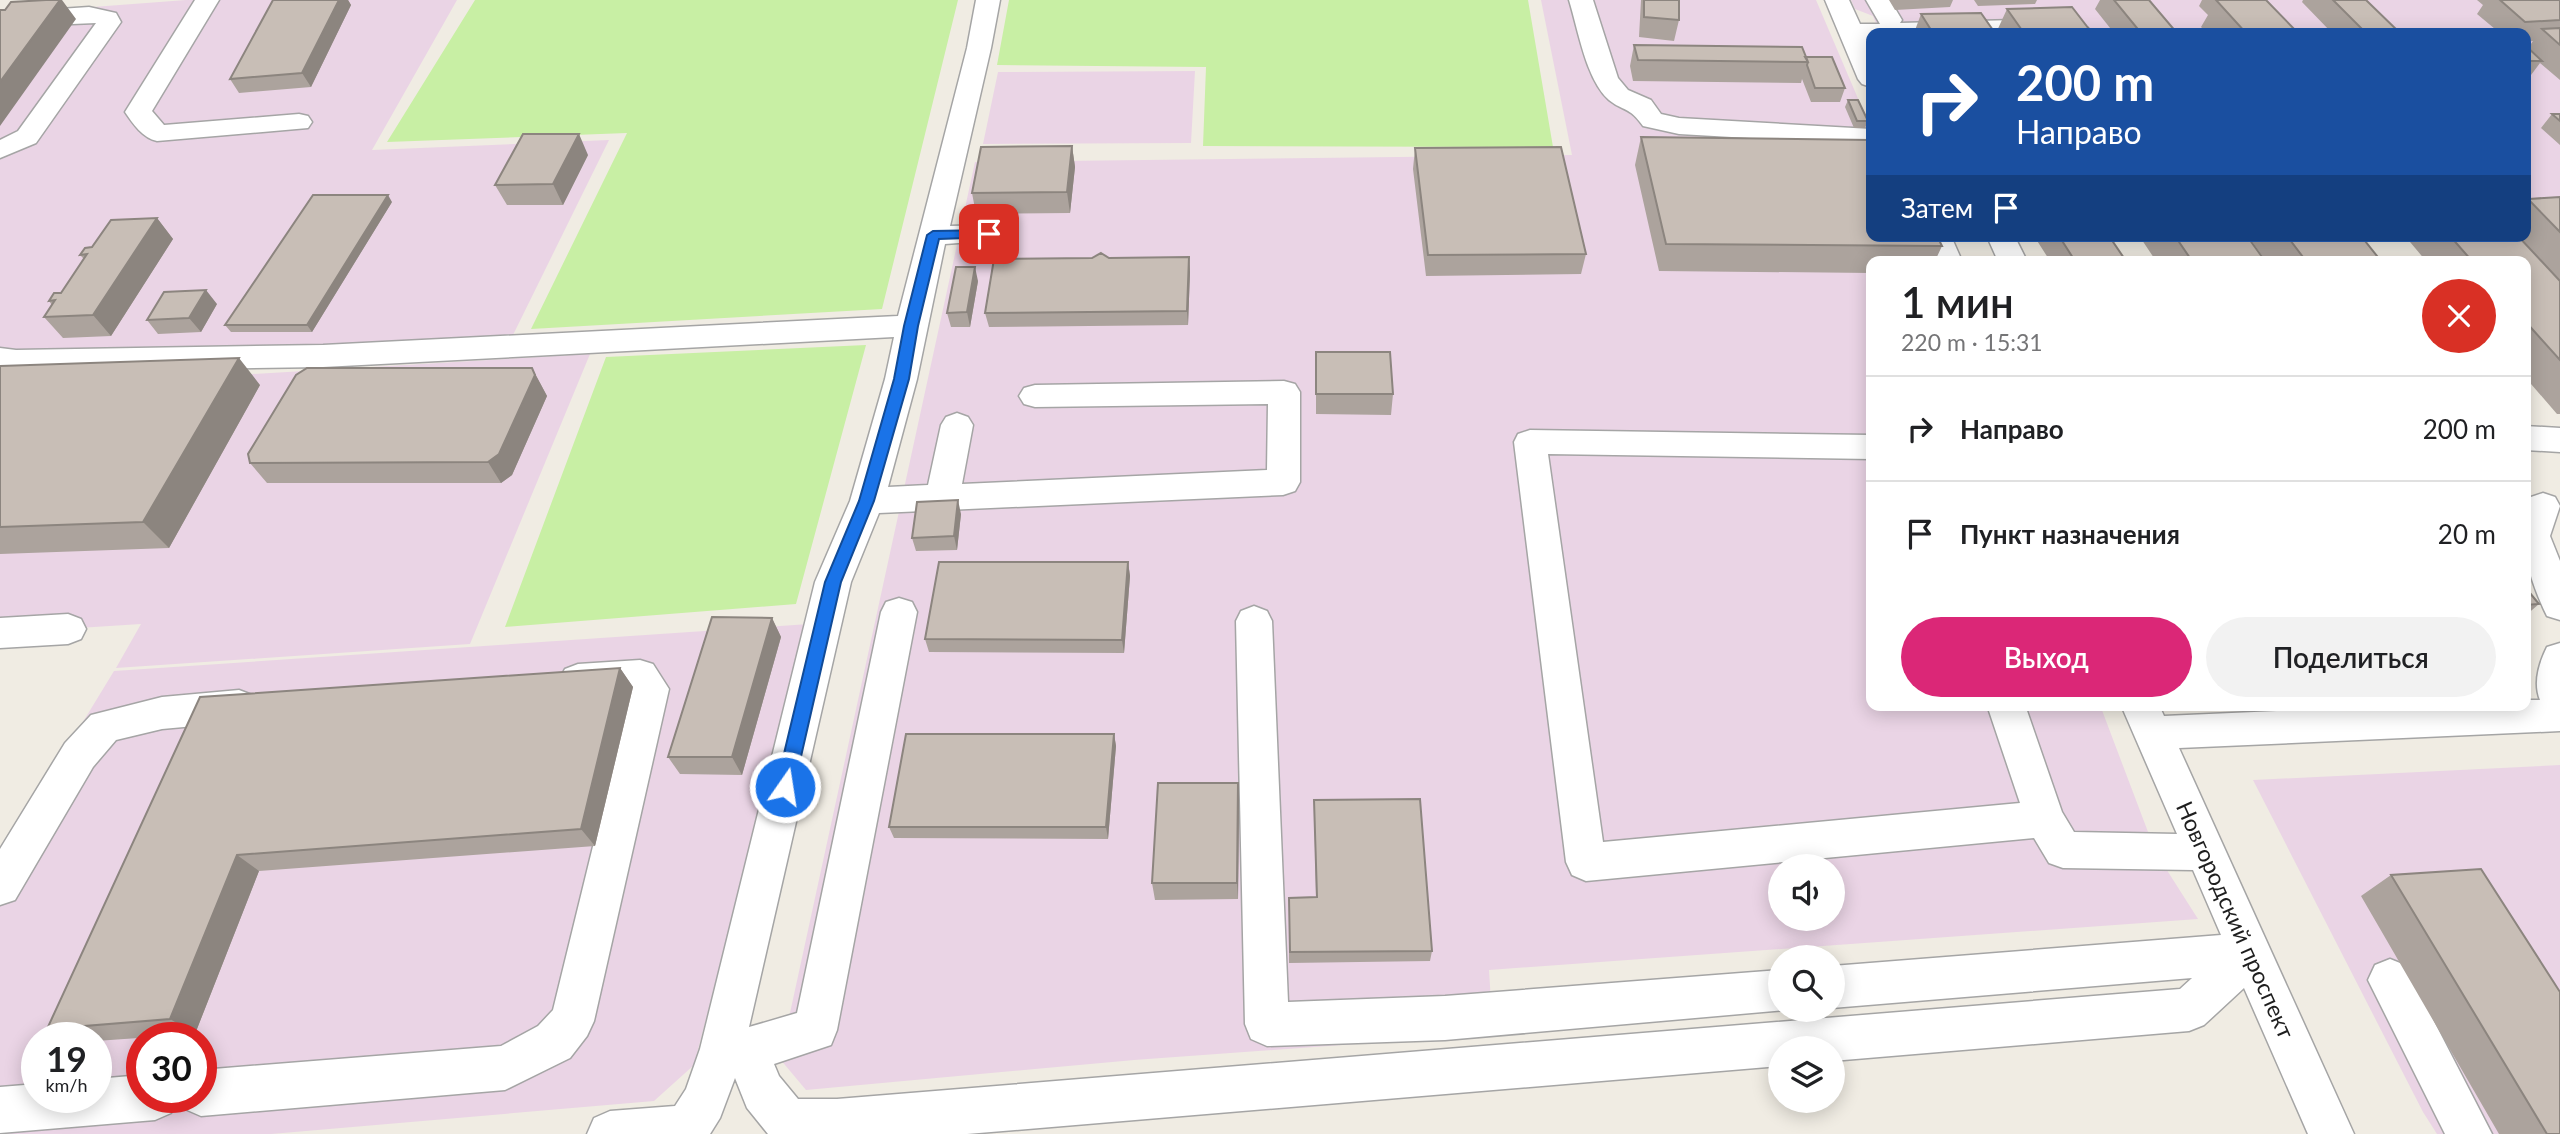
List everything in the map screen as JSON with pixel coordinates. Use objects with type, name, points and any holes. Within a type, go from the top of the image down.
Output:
[{"type":"street","points":[[0,5],[76,0]]},
{"type":"street","points":[[207,0],[138,112],[157,133],[299,122]]},
{"type":"street","points":[[610,1134],[687,1131],[734,1050],[833,582],[867,501],[901,379],[911,326],[979,48],[988,0]]},
{"type":"street","points":[[1581,0],[1606,80],[1619,95],[1642,106],[1652,120],[1679,127],[1866,137]]},
{"type":"street","points":[[0,20],[89,14],[107,18],[109,22],[27,136],[0,150]]},
{"type":"street","points":[[1888,21],[2022,16]]},
{"type":"street","points":[[1866,67],[1845,18],[2060,28]]},
{"type":"street","points":[[1843,79],[1866,79]]},
{"type":"street","points":[[933,235],[989,234]]},
{"type":"street","points":[[0,359],[16,361],[323,356],[911,326]]},
{"type":"street","points":[[867,501],[1283,482],[1284,392],[1035,396]]},
{"type":"street","points":[[942,498],[957,425]]},
{"type":"street","points":[[2531,438],[2560,440]]},
{"type":"street","points":[[1866,447],[1530,442],[1586,862],[2045,819]]},
{"type":"street","points":[[2543,506],[2533,536],[2560,606]]},
{"type":"street","points":[[734,1050],[815,1030],[899,612]]},
{"type":"street","points":[[1254,621],[1267,1024],[1446,1018],[1768,992]]},
{"type":"street","points":[[0,633],[68,629]]},
{"type":"street","points":[[2560,658],[2554,688],[2560,702]]},
{"type":"street","points":[[217,1092],[505,1068],[554,1042],[572,1021],[650,689],[640,675],[544,683]]},
{"type":"street","points":[[0,886],[79,755],[104,727],[162,713],[271,704]]},
{"type":"street","points":[[2008,711],[2045,819],[2063,850],[2155,853],[2204,851]]},
{"type":"street","points":[[2146,719],[2560,715]]},
{"type":"street","name":"Новгородский проспект","points":[[2146,719],[2330,1134]]},
{"type":"street","points":[[734,1050],[787,1122],[837,1122],[2189,1010],[2251,953]]},
{"type":"street","points":[[1845,986],[2251,953]]},
{"type":"street","points":[[2390,980],[2469,1134]]},
{"type":"street","points":[[0,1110],[126,1099]]},
{"type":"shaded area","points":[[186,0],[457,0],[372,150],[609,140],[513,335],[337,345],[0,378],[0,14]]},
{"type":"shaded area","points":[[1541,0],[1816,0],[1866,117],[1866,242],[1871,242],[1871,256],[1866,256],[1866,711],[2102,711],[2156,853],[2198,919],[1837,945],[1768,945],[1768,950],[1489,970],[1493,1034],[1134,1060],[806,1090],[780,1059],[975,162],[1572,155]]},
{"type":"shaded area","points":[[1851,0],[2560,0],[2560,197],[2531,199],[2531,28],[1878,28],[1873,16],[1855,9]]},
{"type":"shaded area","points":[[1195,71],[1191,143],[983,144],[998,72]]},
{"type":"shaded area","points":[[590,354],[470,644],[116,668],[141,624],[0,633],[0,389]]},
{"type":"shaded area","points":[[809,624],[694,1065],[654,1101],[271,1134],[0,1134],[0,858],[114,671]]},
{"type":"shaded area","points":[[2560,765],[2560,1134],[2437,1134],[2423,1112],[2253,780]]},
{"type":"green space","points":[[475,0],[958,0],[882,309],[531,329],[627,133],[387,142]]},
{"type":"green space","points":[[1009,0],[1528,0],[1553,147],[1203,146],[1206,67],[997,65]]},
{"type":"green space","points":[[866,345],[796,604],[505,627],[606,357]]},
{"type":"building","points":[[60,0],[0,82],[0,10],[5,10],[11,2]]},
{"type":"building","points":[[273,0],[339,0],[302,73],[230,79]]},
{"type":"building","points":[[1644,0],[1679,0],[1679,20],[1644,17]]},
{"type":"building","points":[[2114,0],[2149,0],[2173,28],[2137,28]]},
{"type":"building","points":[[2216,0],[2266,0],[2293,28],[2241,28]]},
{"type":"building","points":[[2333,0],[2366,0],[2395,28],[2361,28]]},
{"type":"building","points":[[2500,0],[2560,0],[2560,20],[2525,22]]},
{"type":"building","points":[[2072,7],[2088,28],[2020,28],[2007,9]]},
{"type":"building","points":[[1981,13],[1992,28],[1930,28],[1921,14]]},
{"type":"building","points":[[2560,28],[2560,45],[2542,29]]},
{"type":"building","points":[[1634,45],[1802,47],[1808,62],[1638,60]]},
{"type":"building","points":[[2531,51],[2542,61],[2531,61]]},
{"type":"building","points":[[1805,57],[1832,57],[1845,88],[1815,88]]},
{"type":"building","points":[[1848,100],[1858,100],[1866,117],[1866,121],[1857,121]]},
{"type":"building","points":[[523,134],[579,134],[553,184],[495,185]]},
{"type":"building","points":[[1641,137],[1866,140],[1866,242],[1940,242],[1942,246],[1666,244]]},
{"type":"building","points":[[1072,146],[1067,192],[972,193],[981,147]]},
{"type":"building","points":[[1561,147],[1586,254],[1428,255],[1415,148]]},
{"type":"building","points":[[313,195],[388,195],[307,325],[225,325]]},
{"type":"building","points":[[2560,197],[2560,232],[2531,202],[2531,199]]},
{"type":"building","points":[[157,218],[93,315],[44,317],[55,300],[49,301],[54,293],[61,293],[87,254],[80,255],[85,248],[92,247],[111,220]]},
{"type":"building","points":[[2063,242],[2113,242],[2123,256],[2072,256]]},
{"type":"building","points":[[2179,242],[2251,242],[2261,256],[2189,256]]},
{"type":"building","points":[[2292,242],[2366,242],[2377,256],[2302,256]]},
{"type":"building","points":[[2455,242],[2524,242],[2560,281],[2560,360],[2531,328],[2531,256],[2468,256]]},
{"type":"building","points":[[1101,253],[1109,258],[1189,257],[1187,311],[985,313],[994,259],[1092,258]]},
{"type":"building","points":[[956,267],[975,267],[967,312],[947,313]]},
{"type":"building","points":[[206,290],[189,318],[147,320],[164,292]]},
{"type":"building","points":[[1316,352],[1390,352],[1393,394],[1316,394]]},
{"type":"building","points":[[239,358],[143,522],[0,527],[0,366]]},
{"type":"building","points":[[307,368],[532,368],[535,375],[499,454],[488,462],[250,463],[248,454],[296,375]]},
{"type":"building","points":[[958,500],[954,536],[912,538],[917,502]]},
{"type":"building","points":[[939,562],[1128,562],[1122,640],[925,639]]},
{"type":"building","points":[[2531,594],[2539,604],[2531,605]]},
{"type":"building","points":[[712,617],[772,618],[732,757],[668,757]]},
{"type":"building","points":[[620,668],[581,829],[237,855],[170,1019],[112,1024],[50,1022],[200,697]]},
{"type":"building","points":[[906,734],[1114,734],[1106,827],[889,827]]},
{"type":"building","points":[[1158,783],[1238,783],[1237,883],[1152,883]]},
{"type":"building","points":[[1420,799],[1432,951],[1290,952],[1289,898],[1317,897],[1314,800]]},
{"type":"building","points":[[2481,869],[2560,992],[2560,1134],[2547,1134],[2391,875]]},
{"type":"route","points":[[785,787],[833,582],[867,501],[901,379],[933,235],[989,234]]}]
